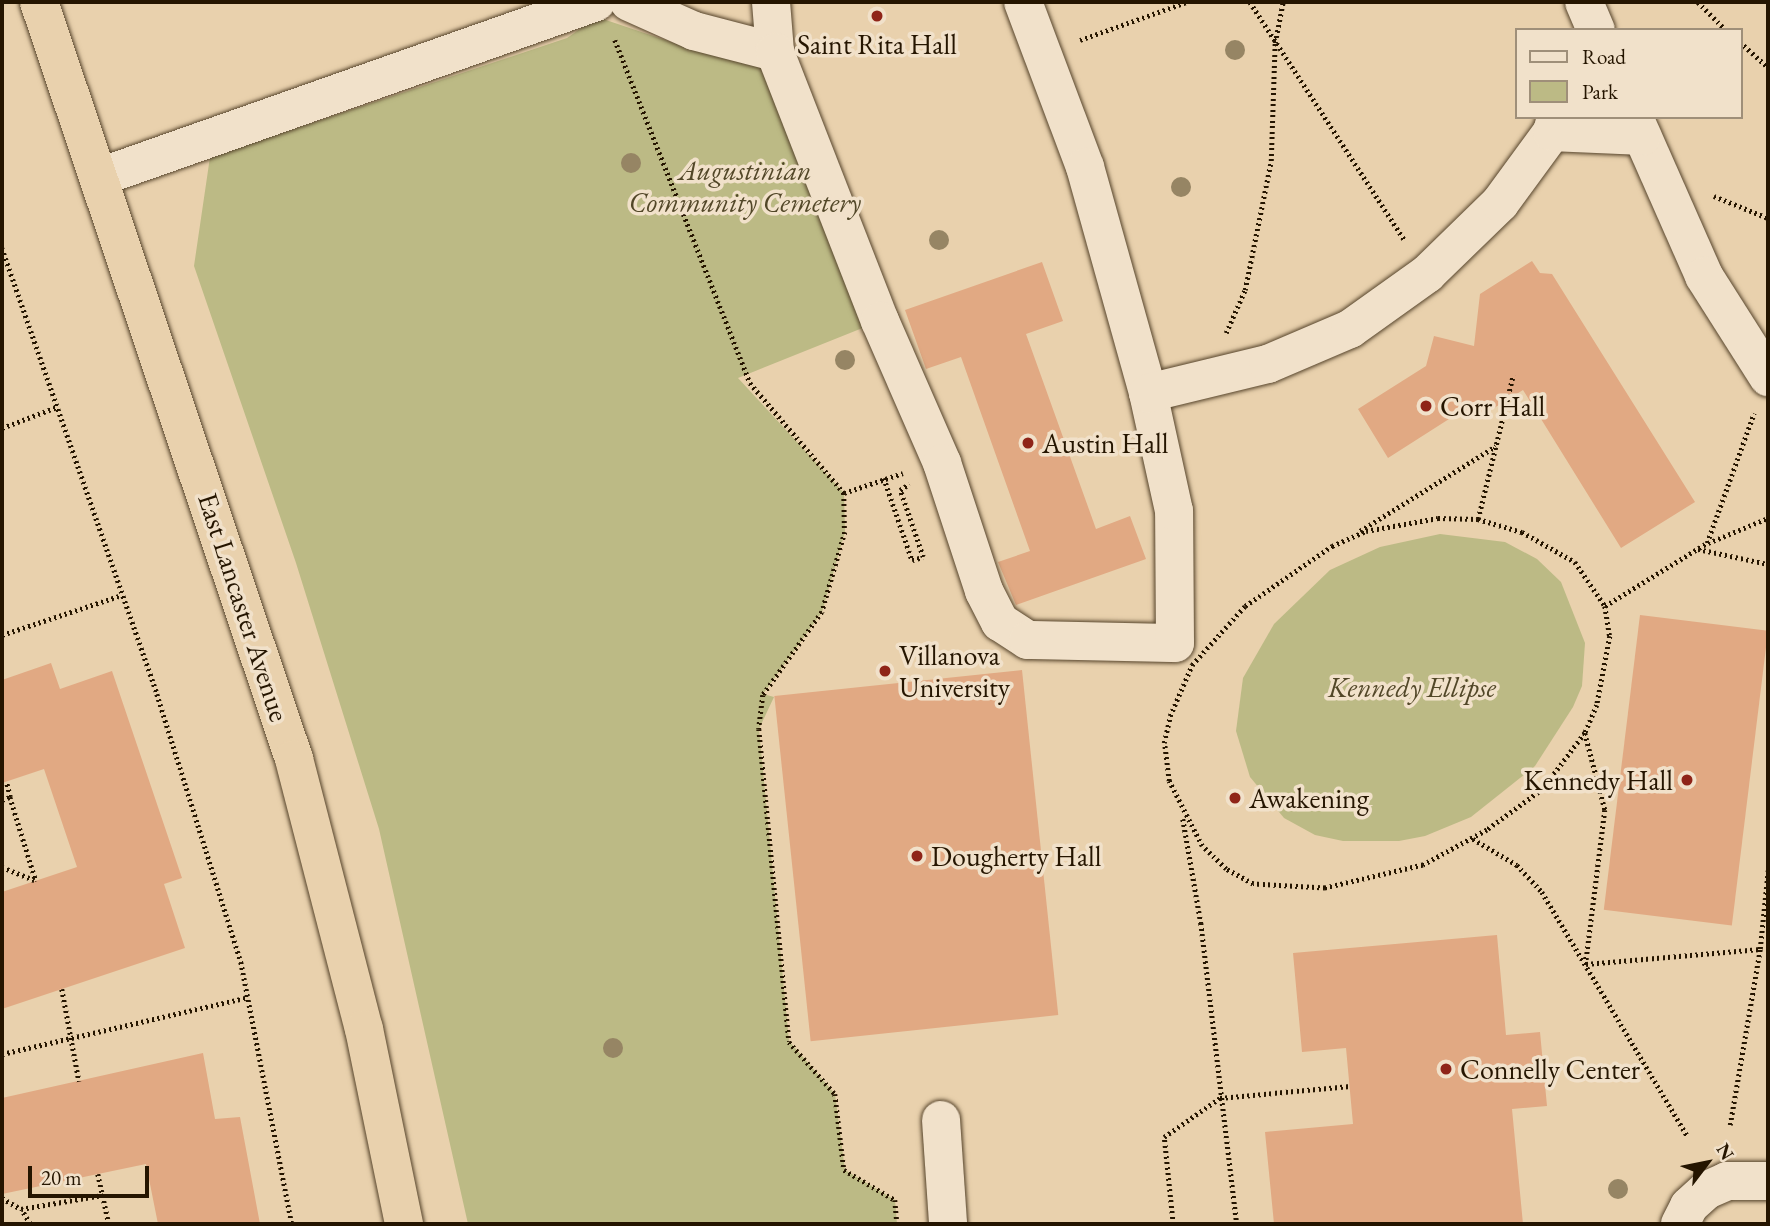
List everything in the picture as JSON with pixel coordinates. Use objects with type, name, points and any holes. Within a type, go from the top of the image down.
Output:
[{"type":"highway","name":"East Lancaster Avenue","points":[[39,2],[294,759],[364,1029],[404,1224]]},
{"type":"lane","points":[[100,177],[596,2]]},
{"type":"lane","points":[[629,2],[694,31],[775,52]]},
{"type":"lane","points":[[771,2],[775,52],[880,321],[942,463],[984,591],[1000,622],[1028,640],[1175,643],[1174,512],[1148,393],[1122,288],[1046,52],[1023,2]]},
{"type":"lane","points":[[1148,393],[1268,364],[1350,329],[1427,274],[1500,203],[1554,125],[1638,127],[1704,276],[1762,392]]},
{"type":"lane","points":[[941,1120],[948,1224]]},
{"type":"lane","points":[[1680,1224],[1689,1206],[1707,1190],[1727,1181],[1768,1181]]},
{"type":"path","points":[[1046,52],[1187,2]]},
{"type":"path","points":[[1251,2],[1427,274]]},
{"type":"path","points":[[1206,379],[1245,290],[1271,161],[1276,43],[1283,2]]},
{"type":"path","points":[[1698,2],[1724,28]]},
{"type":"path","points":[[614,36],[750,383],[844,493],[845,532],[822,612],[763,695],[759,729],[789,1042],[835,1094],[845,1170],[895,1200],[897,1224]]},
{"type":"path","points":[[1742,44],[1768,67]]},
{"type":"path","points":[[2,248],[200,829],[248,997],[292,1224]]},
{"type":"path","points":[[1478,519],[1513,375]]},
{"type":"path","points":[[1707,543],[1762,392]]},
{"type":"path","points":[[2,428],[57,407]]},
{"type":"path","points":[[1347,540],[1396,524],[1438,518],[1478,519],[1551,544],[1575,562],[1605,606],[1611,636],[1597,705],[1585,733],[1543,789],[1472,839],[1423,865],[1325,888],[1288,889],[1253,884],[1226,869],[1202,846],[1183,815],[1169,781],[1164,743],[1179,689],[1192,665],[1245,606],[1347,540],[1496,446]]},
{"type":"path","points":[[844,493],[884,478],[942,463]]},
{"type":"path","points":[[884,478],[912,561],[923,557],[901,490],[942,463]]},
{"type":"path","points":[[1605,606],[1707,543],[1768,519]]},
{"type":"path","points":[[1697,549],[1768,564]]},
{"type":"path","points":[[2,635],[122,595]]},
{"type":"path","points":[[1585,733],[1605,810],[1586,964]]},
{"type":"path","points":[[2,867],[36,880],[6,781]]},
{"type":"path","points":[[2,800],[10,797]]},
{"type":"path","points":[[1183,815],[1201,923],[1237,1224]]},
{"type":"path","points":[[1472,839],[1527,872],[1586,964],[1687,1135]]},
{"type":"path","points":[[1730,1125],[1760,949],[1768,870]]},
{"type":"path","points":[[1586,964],[1760,949]]},
{"type":"path","points":[[62,989],[79,1081]]},
{"type":"path","points":[[2,1054],[248,997]]},
{"type":"path","points":[[1174,1224],[1164,1137],[1220,1098],[1350,1086]]},
{"type":"path","points":[[98,1174],[108,1224]]},
{"type":"path","points":[[21,1209],[103,1195]]},
{"type":"path","points":[[2,1198],[21,1209],[30,1224]]},
{"type":"green space","name":"Augustinian Community Cemetery","points":[[597,17],[689,48],[775,52],[880,321],[738,378],[844,493],[845,532],[822,612],[763,694],[774,697],[759,729],[789,1041],[835,1094],[845,1170],[895,1200],[897,1224],[468,1224],[379,829],[296,563],[194,266],[210,157],[567,38]]},
{"type":"green space","name":"Kennedy Ellipse","points":[[1440,534],[1505,542],[1537,559],[1561,582],[1585,643],[1582,686],[1573,707],[1535,766],[1471,817],[1425,836],[1399,841],[1343,841],[1315,835],[1284,818],[1250,777],[1236,731],[1243,678],[1274,624],[1330,570],[1380,547]]},
{"type":"building","name":"Corr Hall","points":[[1532,261],[1540,273],[1552,274],[1695,502],[1621,548],[1523,390],[1478,418],[1460,412],[1388,458],[1358,409],[1426,366],[1434,336],[1474,346],[1480,294]]},
{"type":"building","name":"Austin Hall","points":[[1042,262],[1063,321],[1026,334],[1096,529],[1130,516],[1146,559],[1016,605],[998,562],[1030,551],[961,357],[926,369],[905,310]]},
{"type":"building","name":"Kennedy Hall","points":[[1640,615],[1768,631],[1732,926],[1604,910]]},
{"type":"building","points":[[51,663],[60,689],[112,671],[182,878],[164,884],[185,948],[2,1009],[2,892],[77,867],[44,769],[2,783],[2,680]]},
{"type":"building","name":"Dougherty Hall","points":[[1022,670],[1058,1015],[811,1041],[774,696]]},
{"type":"building","name":"Connelly Center","points":[[1497,935],[1506,1035],[1540,1032],[1547,1106],[1512,1109],[1523,1224],[1274,1224],[1265,1132],[1353,1124],[1346,1048],[1302,1052],[1293,953]]},
{"type":"building","points":[[203,1053],[215,1119],[240,1117],[260,1224],[158,1224],[146,1164],[2,1194],[2,1098]]},
{"type":"place","name":"Saint Rita Hall","points":[[877,16]]},
{"type":"place","name":"Corr Hall","points":[[1426,406]]},
{"type":"place","name":"Austin Hall","points":[[1028,443]]},
{"type":"place","name":"Villanova University","points":[[885,671]]},
{"type":"place","name":"Kennedy Hall","points":[[1687,780]]},
{"type":"place","name":"Awakening","points":[[1235,798]]},
{"type":"place","name":"Dougherty Hall","points":[[917,856]]},
{"type":"place","name":"Connelly Center","points":[[1446,1069]]}]
